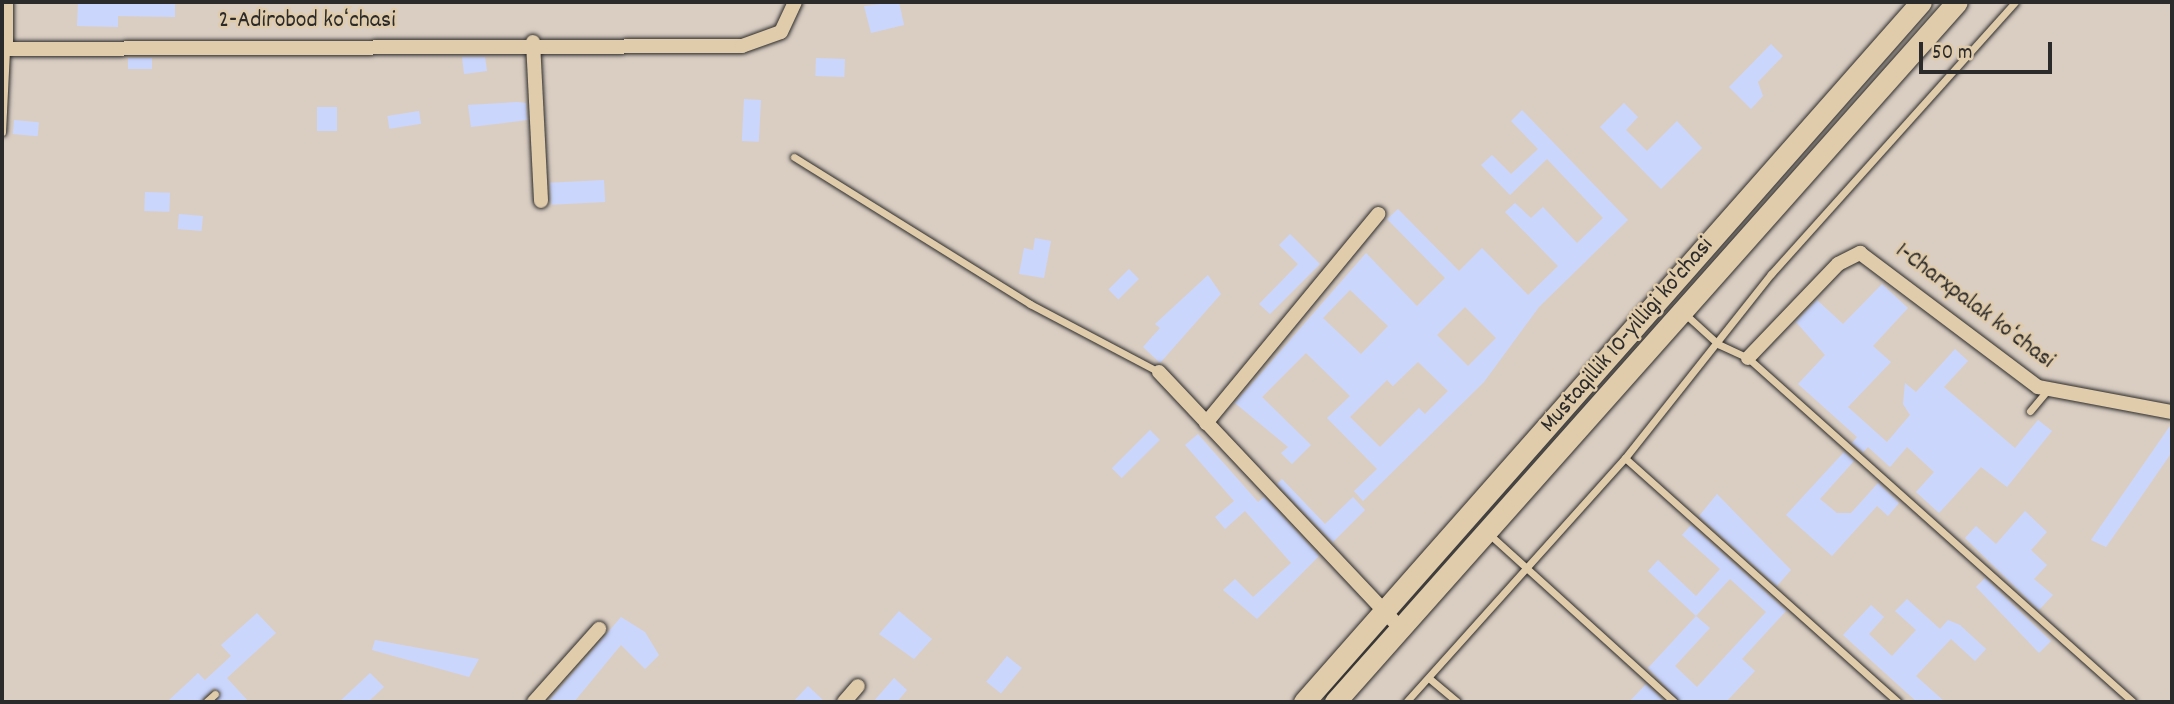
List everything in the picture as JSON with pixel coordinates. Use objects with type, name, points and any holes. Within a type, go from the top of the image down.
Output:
[{"type":"main road","name":"Mustaqillik 10-yilligi ko'chasi","points":[[1304,702],[1920,2]]},
{"type":"main road","name":"Mustaqillik 10-yilligi ko'chasi","points":[[1335,702],[1489,534],[1957,2]]},
{"type":"street","points":[[4,49],[6,2]]},
{"type":"street","name":"2-Adirobod koʻchasi","points":[[4,49],[533,42],[759,45],[781,32],[795,2]]},
{"type":"street","points":[[533,42],[541,201]]},
{"type":"street","points":[[1206,423],[1378,214]]},
{"type":"street","name":"1-Charxpalak koʻchasi","points":[[1748,358],[1838,264],[1860,253],[2047,391],[2172,412]]},
{"type":"street","points":[[1159,372],[1401,629]]},
{"type":"street","points":[[534,702],[599,629]]},
{"type":"street","points":[[844,702],[858,686]]},
{"type":"lane","points":[[1406,702],[1430,679],[1625,458],[1780,264],[2015,2]]},
{"type":"lane","points":[[2,132],[4,49]]},
{"type":"lane","points":[[794,157],[1030,304],[1159,372]]},
{"type":"lane","points":[[1683,313],[1718,344],[1748,358],[2133,702]]},
{"type":"lane","points":[[2030,411],[2047,391]]},
{"type":"lane","points":[[1625,458],[1898,702]]},
{"type":"lane","points":[[1489,534],[1674,702]]},
{"type":"lane","points":[[1430,679],[1457,702]]},
{"type":"lane","points":[[206,702],[215,694]]},
{"type":"building","points":[[78,2],[175,2],[175,17],[118,16],[118,27],[77,26]]},
{"type":"building","points":[[899,2],[904,25],[871,33],[864,6]]},
{"type":"building","points":[[1771,44],[1783,56],[1758,82],[1763,96],[1751,109],[1729,87]]},
{"type":"building","points":[[462,57],[485,57],[487,71],[464,74]]},
{"type":"building","points":[[128,58],[152,58],[152,69],[128,69]]},
{"type":"building","points":[[816,58],[845,59],[844,77],[815,76]]},
{"type":"building","points":[[744,99],[761,100],[759,142],[742,141]]},
{"type":"building","points":[[526,103],[527,120],[471,127],[468,105]]},
{"type":"building","points":[[1624,103],[1638,117],[1626,130],[1647,151],[1677,121],[1702,148],[1661,189],[1600,127]]},
{"type":"building","points":[[317,107],[337,107],[337,131],[317,131]]},
{"type":"building","points":[[1522,110],[1628,220],[1539,307],[1484,382],[1363,501],[1354,491],[1377,469],[1327,418],[1350,396],[1306,353],[1262,397],[1311,445],[1292,464],[1281,453],[1288,447],[1235,403],[1366,253],[1417,306],[1445,278],[1387,219],[1398,209],[1459,271],[1482,248],[1528,295],[1558,266],[1505,212],[1515,203],[1531,218],[1543,207],[1577,243],[1603,218],[1547,159],[1510,195],[1481,165],[1492,155],[1511,174],[1538,149],[1511,121]],"holes":[[[1350,290],[1388,326],[1361,354],[1323,318]],[[1465,307],[1496,338],[1468,366],[1437,335]],[[1418,362],[1448,391],[1425,414],[1419,408],[1380,447],[1350,417],[1387,380],[1393,386]]]},
{"type":"building","points":[[419,111],[421,124],[389,129],[387,116]]},
{"type":"building","points":[[14,120],[39,122],[38,136],[13,134]]},
{"type":"building","points":[[604,180],[605,202],[551,205],[550,183]]},
{"type":"building","points":[[145,192],[170,193],[169,212],[144,211]]},
{"type":"building","points":[[179,214],[203,216],[202,231],[178,229]]},
{"type":"building","points":[[1290,234],[1320,264],[1270,314],[1259,304],[1298,264],[1279,245]]},
{"type":"building","points":[[1035,238],[1051,241],[1044,278],[1019,274],[1024,248],[1033,250]]},
{"type":"building","points":[[1129,269],[1139,279],[1118,299],[1108,290]]},
{"type":"building","points":[[1208,275],[1221,294],[1160,363],[1143,347],[1160,328],[1155,324]]},
{"type":"building","points":[[1882,284],[1908,308],[1873,346],[1891,362],[1848,407],[1887,442],[1910,415],[1903,404],[1905,383],[1916,392],[1955,349],[1968,361],[1944,387],[2015,448],[2038,420],[2052,431],[2007,487],[1981,467],[1939,513],[1916,492],[1934,472],[1907,447],[1890,467],[1868,447],[1863,452],[1852,443],[1857,437],[1798,384],[1825,355],[1796,322],[1817,300],[1843,324]]},
{"type":"building","points":[[2172,423],[2172,452],[2132,510],[2106,547],[2091,540]]},
{"type":"building","points":[[1150,430],[1160,440],[1122,478],[1112,468]]},
{"type":"building","points":[[1198,434],[1258,502],[1264,497],[1319,556],[1257,619],[1223,590],[1235,579],[1253,597],[1291,563],[1245,511],[1225,529],[1215,517],[1234,501],[1185,445]]},
{"type":"building","points":[[1844,452],[1854,461],[1820,499],[1837,513],[1851,513],[1878,483],[1899,503],[1888,516],[1877,506],[1832,556],[1786,515]]},
{"type":"building","points":[[1282,479],[1325,524],[1353,497],[1365,510],[1333,542],[1277,484]]},
{"type":"building","points":[[1717,494],[1791,570],[1777,586],[1699,516]]},
{"type":"building","points":[[2025,511],[2047,532],[2031,550],[2047,565],[2034,579],[2053,595],[2039,610],[1965,538],[1976,526],[1996,544]]},
{"type":"building","points":[[1691,525],[1786,611],[1742,659],[1755,671],[1726,702],[1680,702],[1648,668],[1696,616],[1648,571],[1658,560],[1696,596],[1720,569],[1682,535]],"holes":[[[1730,579],[1766,612],[1697,687],[1675,666],[1710,628],[1696,616]]]},
{"type":"building","points":[[1985,578],[2051,641],[2039,653],[1976,587]]},
{"type":"building","points":[[1907,599],[1940,629],[1948,620],[1960,625],[1986,649],[1975,661],[1951,639],[1916,676],[1945,702],[1917,702],[1843,635],[1871,605],[1884,617],[1869,634],[1892,656],[1916,630],[1895,611]]},
{"type":"building","points":[[899,611],[932,639],[914,659],[879,634]]},
{"type":"building","points":[[257,613],[276,633],[227,678],[249,702],[215,702],[221,693],[214,688],[200,702],[167,702],[198,673],[205,680],[231,656],[221,645]]},
{"type":"building","points":[[621,617],[645,632],[659,655],[645,669],[621,645],[574,702],[548,702]]},
{"type":"building","points":[[375,640],[479,659],[469,677],[372,650]]},
{"type":"building","points":[[1007,656],[1022,668],[1001,694],[986,682]]},
{"type":"building","points":[[370,673],[384,687],[368,702],[339,702]]},
{"type":"building","points":[[894,678],[907,690],[897,702],[873,702]]},
{"type":"building","points":[[1646,684],[1665,702],[1629,702]]},
{"type":"building","points":[[808,686],[825,702],[793,702]]}]
